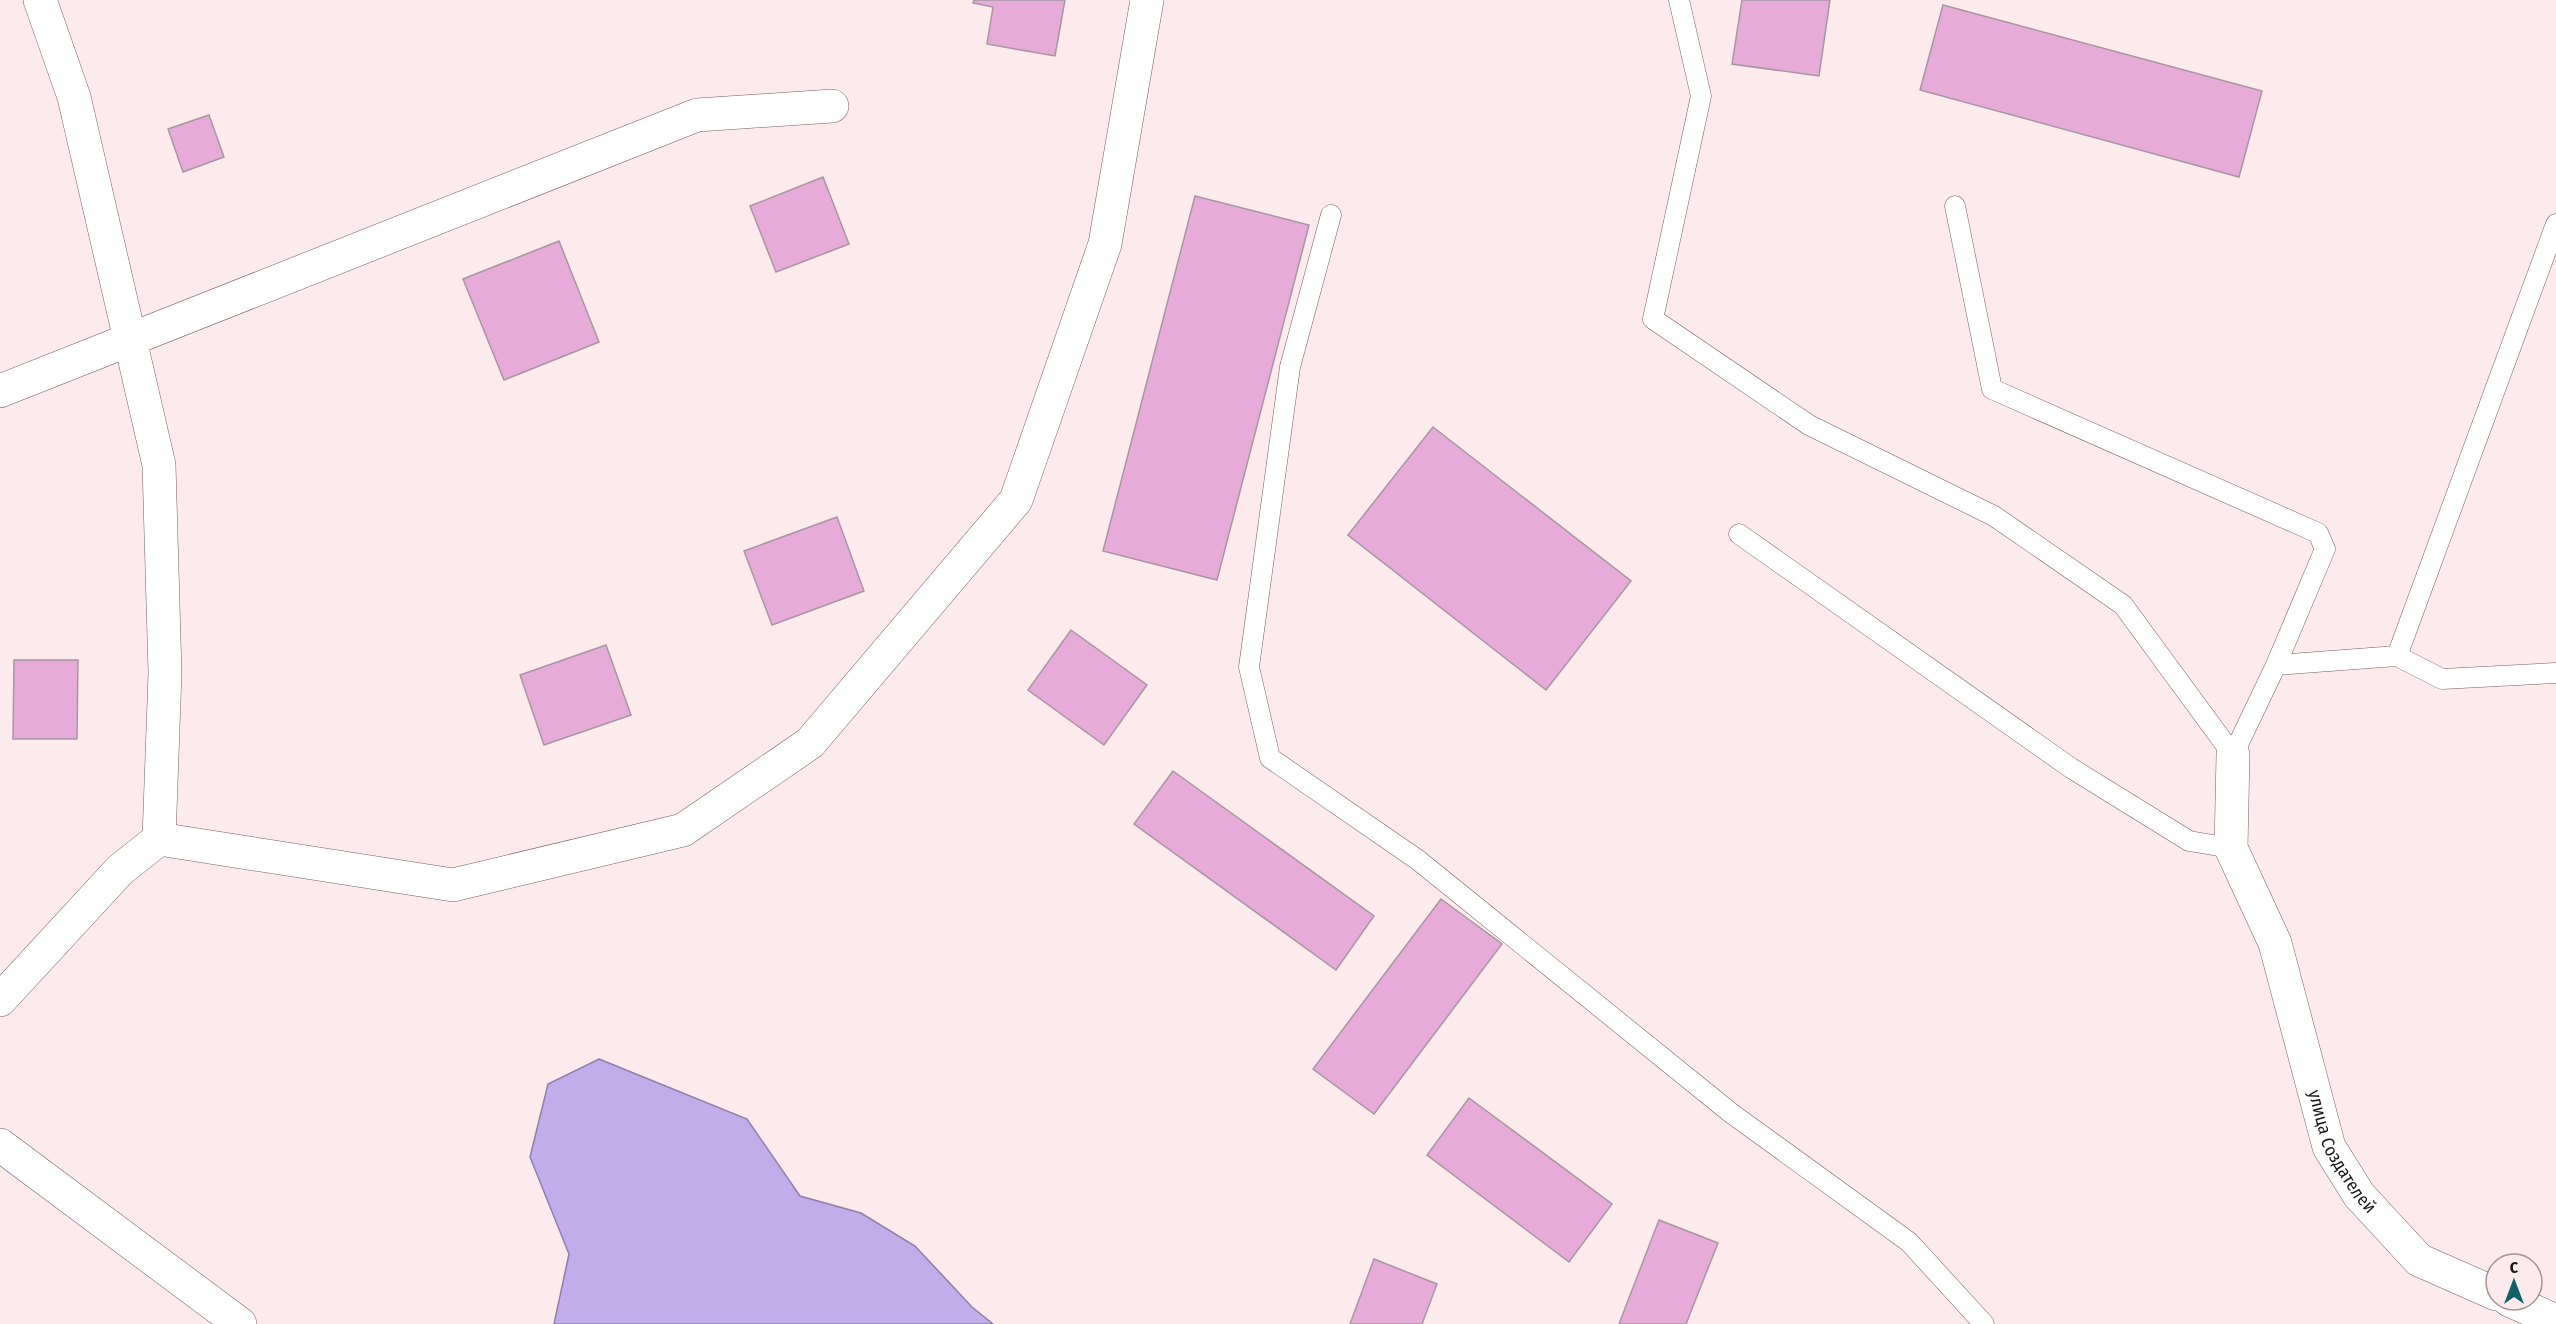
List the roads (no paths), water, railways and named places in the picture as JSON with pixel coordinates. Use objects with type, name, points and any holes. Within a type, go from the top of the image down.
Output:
[{"type":"street","points":[[40,0],[74,97],[159,465],[165,673],[159,839]]},
{"type":"street","points":[[0,1000],[120,870],[159,839],[453,885],[683,830],[810,743],[1016,500],[1105,243],[1147,0]]},
{"type":"street","points":[[0,391],[697,115],[832,106]]},
{"type":"street","points":[[2231,848],[2233,755]]},
{"type":"street","name":"улица Создателей","points":[[2231,848],[2275,944],[2329,1147],[2359,1195],[2419,1260],[2484,1289]]},
{"type":"street","points":[[0,1145],[240,1324]]},
{"type":"street","points":[[2536,1312],[2556,1321]]},
{"type":"lane","points":[[1679,0],[1701,96],[1653,319],[1809,425],[1994,516],[2123,605],[2233,755],[2276,665],[2325,549],[2318,533],[1992,389],[1955,206]]},
{"type":"lane","points":[[1331,215],[1290,367],[1249,667],[1270,758],[1418,860],[1731,1113],[1909,1242],[1984,1324]]},
{"type":"lane","points":[[2397,656],[2556,224]]},
{"type":"lane","points":[[1738,534],[2071,768],[2189,841],[2231,848]]},
{"type":"lane","points":[[2276,665],[2397,656],[2442,679],[2556,673]]}]
